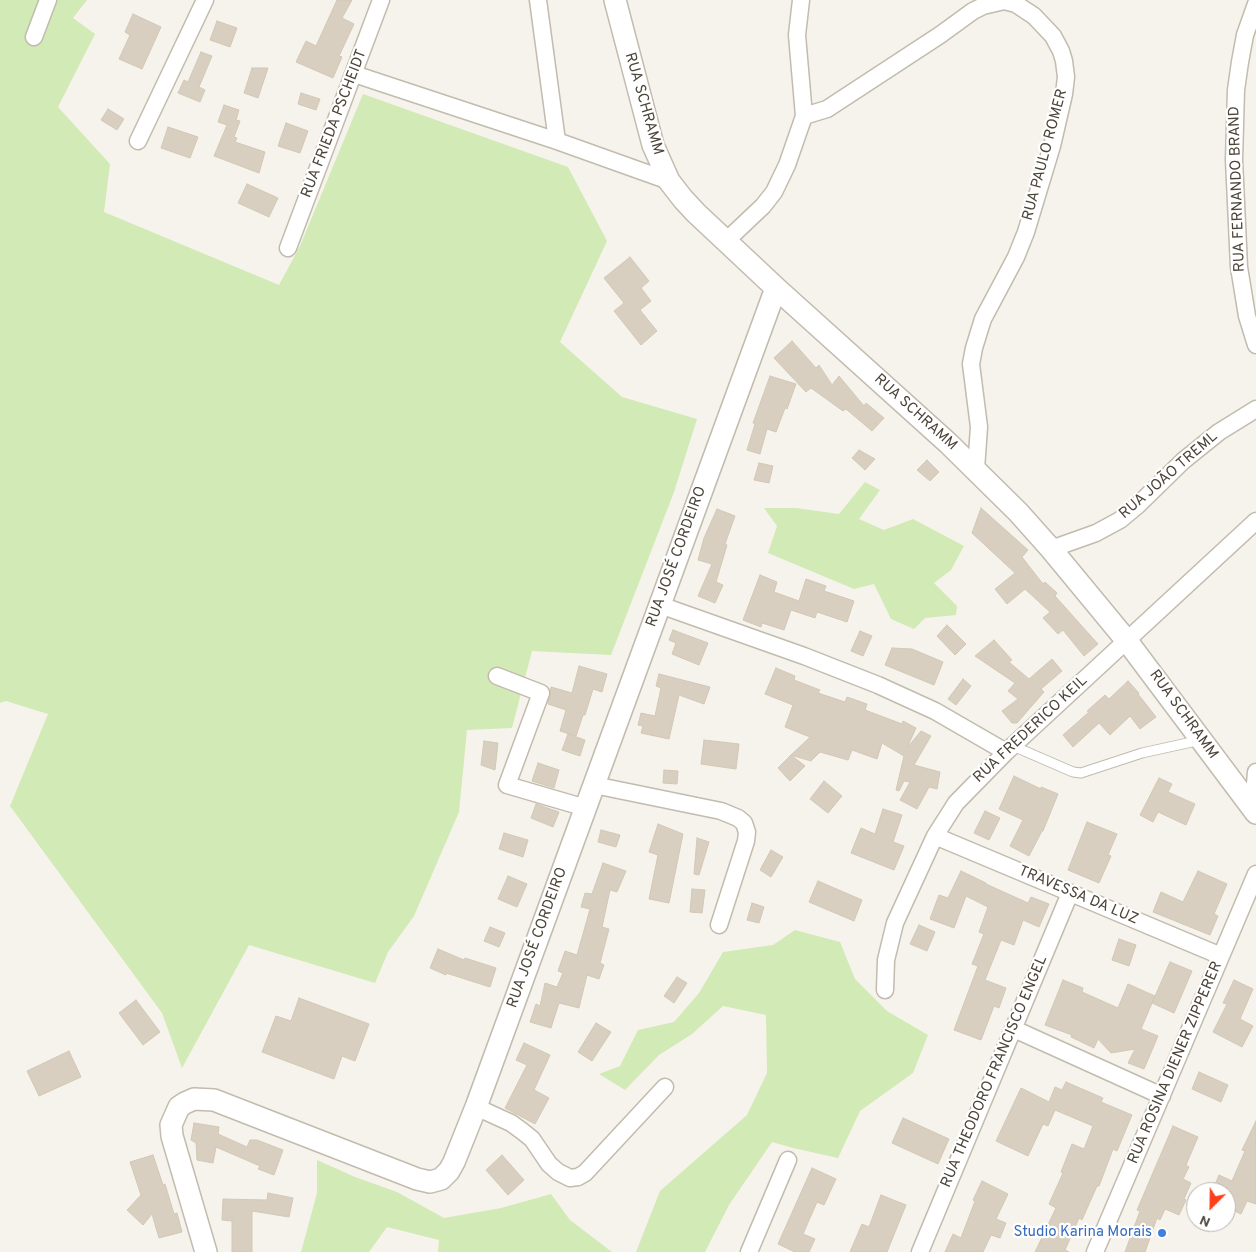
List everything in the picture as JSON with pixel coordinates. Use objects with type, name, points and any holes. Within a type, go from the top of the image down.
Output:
[{"type":"street","points":[[34,37],[48,0]]},
{"type":"street","points":[[138,141],[205,0]]},
{"type":"street","name":"RUA FRIEDA PSCHEIDT","points":[[288,248],[381,0]]},
{"type":"street","points":[[538,0],[557,141]]},
{"type":"street","name":"RUA SCHRAMM","points":[[615,0],[651,138],[669,182],[696,213],[776,288],[898,396],[976,469],[1051,549],[1127,640],[1254,811]]},
{"type":"street","points":[[726,241],[763,206],[774,192],[781,179],[804,116],[797,35],[801,0]]},
{"type":"street","name":"RUA PAULO ROMER","points":[[804,116],[816,114],[834,105],[973,10],[994,3],[1004,1],[1017,2],[1044,25],[1053,36],[1061,51],[1066,76],[1064,94],[1052,146],[1026,232],[1016,257],[983,319],[971,364],[979,427],[976,469]]},
{"type":"street","name":"RUA FERNANDO BRAND","points":[[1256,4],[1244,35],[1236,90],[1234,160],[1239,267],[1247,316],[1256,345]]},
{"type":"street","points":[[354,74],[557,141],[669,182]]},
{"type":"street","name":"RUA JOSÉ CORDEIRO","points":[[206,1252],[172,1136],[171,1125],[179,1107],[185,1102],[194,1099],[214,1100],[402,1174],[430,1182],[441,1179],[449,1172],[476,1107],[776,288]]},
{"type":"street","name":"RUA JOÃO TREML","points":[[1051,549],[1096,533],[1120,520],[1183,461],[1219,432],[1256,409]]},
{"type":"street","name":"RUA FREDERICO KEIL","points":[[885,990],[886,960],[893,930],[935,836],[956,803],[1009,749],[1256,521]]},
{"type":"street","points":[[660,605],[878,684],[1009,749]]},
{"type":"street","points":[[497,676],[541,693],[507,785],[586,808]]},
{"type":"street","points":[[1254,811],[1256,772]]},
{"type":"street","points":[[594,785],[721,811],[738,818],[744,823],[746,841],[719,926]]},
{"type":"street","name":"TRAVESSA DA LUZ","points":[[935,836],[1221,956]]},
{"type":"street","name":"RUA ROSINA DIENER ZIPPERER","points":[[1095,1252],[1256,874]]},
{"type":"street","name":"RUA THEODORO FRANCISCO ENGEL","points":[[920,1252],[1070,893]]},
{"type":"street","points":[[1014,1029],[1162,1096]]},
{"type":"street","points":[[476,1107],[510,1123],[522,1131],[532,1139],[549,1164],[558,1172],[570,1178],[578,1177],[585,1173],[665,1087]]},
{"type":"street","points":[[749,1252],[788,1160]]},
{"type":"lane","points":[[1009,749],[1073,772],[1081,773],[1142,753],[1202,740]]},
{"type":"green space","points":[[0,0],[87,0],[73,18],[95,34],[58,107],[110,164],[104,212],[279,285],[300,246],[363,94],[568,167],[607,241],[560,342],[622,397],[697,419],[674,492],[611,655],[532,651],[512,728],[467,730],[459,812],[414,916],[388,952],[375,983],[249,945],[182,1068],[162,1013],[10,806],[48,714],[6,701],[0,703]]},
{"type":"green space","points":[[865,482],[880,490],[859,519],[884,530],[913,519],[964,546],[951,570],[934,583],[957,606],[956,615],[925,618],[914,629],[891,619],[874,584],[854,589],[768,553],[777,526],[764,508],[796,508],[839,514]]},
{"type":"green space","points":[[795,930],[840,942],[855,979],[887,1011],[928,1035],[913,1073],[860,1111],[838,1158],[772,1142],[729,1205],[705,1252],[636,1252],[660,1191],[747,1115],[767,1073],[766,1015],[723,1006],[692,1034],[659,1055],[625,1090],[599,1074],[620,1066],[638,1030],[674,1022],[699,993],[723,952],[773,945]]},
{"type":"green space","points":[[317,1160],[355,1177],[397,1192],[444,1218],[501,1208],[551,1194],[570,1220],[612,1252],[438,1252],[439,1240],[387,1227],[369,1252],[301,1252],[317,1193]]},
{"type":"building","points":[[337,0],[352,0],[342,18],[354,24],[339,56],[342,57],[333,78],[296,62],[306,41],[316,46]]},
{"type":"building","points":[[133,14],[161,27],[142,69],[119,59],[130,35],[125,32]]},
{"type":"building","points":[[217,21],[237,28],[230,47],[210,40]]},
{"type":"building","points":[[201,52],[212,56],[199,87],[205,90],[200,102],[178,93],[184,80],[188,82]]},
{"type":"building","points":[[252,68],[268,68],[258,98],[244,93]]},
{"type":"building","points":[[301,93],[320,99],[316,110],[298,104]]},
{"type":"building","points":[[224,105],[239,110],[236,120],[240,121],[234,137],[237,138],[235,142],[265,152],[259,173],[214,156],[227,125],[218,122]]},
{"type":"building","points":[[108,109],[124,119],[117,130],[101,120]]},
{"type":"building","points":[[286,123],[308,131],[300,153],[278,146]]},
{"type":"building","points":[[168,127],[198,137],[190,158],[161,148]]},
{"type":"building","points":[[247,184],[278,198],[269,217],[238,203]]},
{"type":"building","points":[[630,257],[649,281],[641,288],[651,301],[640,310],[657,331],[641,345],[614,311],[624,303],[604,278]]},
{"type":"building","points":[[792,341],[816,368],[819,365],[832,385],[839,376],[864,406],[866,403],[884,418],[872,431],[846,409],[843,411],[811,388],[806,392],[774,358]]},
{"type":"building","points":[[770,376],[796,384],[776,432],[767,429],[760,454],[747,450],[755,424],[753,423]]},
{"type":"building","points":[[859,450],[875,459],[865,470],[852,458]]},
{"type":"building","points":[[927,460],[939,472],[930,481],[917,470]]},
{"type":"building","points":[[759,463],[773,466],[769,483],[754,480]]},
{"type":"building","points":[[981,508],[1028,550],[1022,557],[1043,584],[1045,582],[1057,593],[1055,596],[1098,644],[1084,656],[1063,630],[1058,634],[1043,618],[1050,612],[1025,589],[1007,604],[995,589],[1015,573],[972,533]]},
{"type":"building","points":[[717,509],[735,516],[725,544],[727,545],[716,582],[723,585],[715,603],[698,596],[712,564],[698,560],[704,538]]},
{"type":"building","points":[[760,575],[777,582],[774,592],[799,601],[806,579],[826,586],[824,591],[854,601],[847,622],[817,612],[815,618],[791,610],[784,630],[762,623],[761,627],[743,620]]},
{"type":"building","points":[[947,625],[966,644],[955,655],[937,636]]},
{"type":"building","points":[[673,630],[708,643],[699,665],[672,654],[676,643],[669,640]]},
{"type":"building","points":[[860,631],[872,636],[863,656],[851,651]]},
{"type":"building","points":[[994,640],[1012,660],[1009,662],[1029,679],[1052,659],[1062,671],[1041,689],[1044,692],[1017,723],[1012,723],[1002,711],[1018,699],[1008,691],[1015,683],[975,656]]},
{"type":"building","points":[[892,648],[912,649],[943,662],[934,685],[885,665]]},
{"type":"building","points":[[579,666],[607,674],[602,692],[593,689],[576,736],[560,731],[566,710],[548,704],[551,687],[572,693]]},
{"type":"building","points":[[776,668],[795,676],[794,680],[820,690],[818,693],[845,702],[847,697],[867,704],[865,710],[902,724],[903,721],[916,728],[907,748],[921,731],[931,736],[914,765],[940,772],[937,789],[929,787],[917,809],[900,800],[910,782],[904,781],[899,791],[896,790],[904,756],[882,743],[877,759],[852,750],[848,760],[820,752],[811,761],[791,755],[810,737],[785,727],[793,705],[765,694]]},
{"type":"building","points":[[659,674],[710,687],[704,704],[679,695],[669,739],[641,733],[643,726],[638,725],[641,713],[655,716],[661,688],[656,686]]},
{"type":"building","points":[[963,679],[971,686],[956,705],[948,699]]},
{"type":"building","points":[[1128,681],[1156,717],[1140,729],[1130,716],[1110,735],[1099,723],[1073,747],[1063,735],[1105,695],[1109,699]]},
{"type":"building","points":[[568,734],[585,740],[580,756],[562,750]]},
{"type":"building","points":[[704,740],[739,744],[736,769],[701,764]]},
{"type":"building","points":[[484,741],[498,743],[495,770],[481,765]]},
{"type":"building","points":[[791,755],[805,766],[790,781],[778,768]]},
{"type":"building","points":[[538,763],[559,770],[554,788],[532,781]]},
{"type":"building","points":[[664,770],[678,771],[677,784],[663,783]]},
{"type":"building","points":[[1014,776],[1041,789],[1041,787],[1058,794],[1043,831],[1029,856],[1010,846],[1023,820],[999,809]]},
{"type":"building","points":[[1159,778],[1172,784],[1168,792],[1195,804],[1186,825],[1158,812],[1153,822],[1140,815]]},
{"type":"building","points":[[824,781],[842,796],[828,813],[810,799]]},
{"type":"building","points":[[536,804],[559,812],[553,827],[531,818]]},
{"type":"building","points":[[883,809],[902,815],[893,842],[904,846],[894,870],[851,853],[861,828],[875,834]]},
{"type":"building","points":[[985,811],[1000,818],[989,840],[974,833]]},
{"type":"building","points":[[1087,822],[1117,834],[1108,855],[1111,856],[1099,883],[1068,870]]},
{"type":"building","points":[[658,824],[683,834],[669,903],[649,899],[658,855],[649,852]]},
{"type":"building","points":[[601,830],[620,835],[616,847],[598,842]]},
{"type":"building","points":[[504,833],[528,840],[523,857],[499,849]]},
{"type":"building","points":[[697,838],[709,842],[699,875],[694,874]]},
{"type":"building","points":[[771,850],[783,857],[771,877],[760,870]]},
{"type":"building","points":[[603,863],[626,871],[617,892],[610,890],[602,927],[609,929],[600,963],[604,965],[599,979],[587,975],[579,1008],[559,1003],[551,1028],[530,1022],[536,1004],[540,1006],[545,983],[557,987],[563,973],[558,971],[565,951],[577,955],[590,909],[581,907],[585,893],[592,894]]},
{"type":"building","points":[[961,871],[1028,903],[1031,897],[1049,904],[1039,927],[1023,920],[1014,945],[1001,940],[985,980],[1006,988],[999,1008],[994,1006],[981,1040],[954,1030],[978,966],[972,964],[984,934],[979,932],[988,907],[966,896],[954,928],[930,919],[939,895],[948,898]]},
{"type":"building","points":[[1198,871],[1227,884],[1214,914],[1218,916],[1210,935],[1153,912],[1161,892],[1183,902]]},
{"type":"building","points":[[508,876],[527,884],[517,907],[498,899]]},
{"type":"building","points":[[818,881],[862,900],[854,921],[809,902]]},
{"type":"building","points":[[692,889],[705,890],[702,913],[690,912]]},
{"type":"building","points":[[752,903],[764,907],[759,923],[747,920]]},
{"type":"building","points":[[919,925],[935,932],[927,951],[910,944]]},
{"type":"building","points":[[490,927],[505,933],[499,947],[484,941]]},
{"type":"building","points":[[1119,939],[1136,945],[1129,966],[1112,960]]},
{"type":"building","points":[[438,949],[464,960],[465,958],[496,968],[490,987],[446,973],[446,975],[430,968]]},
{"type":"building","points":[[1170,962],[1192,971],[1174,1013],[1152,1003]]},
{"type":"building","points":[[677,977],[687,983],[674,1003],[664,996]]},
{"type":"building","points":[[1063,980],[1083,988],[1082,992],[1118,1008],[1128,984],[1155,996],[1141,1029],[1158,1036],[1144,1069],[1128,1063],[1135,1049],[1111,1053],[1098,1039],[1094,1048],[1071,1037],[1072,1035],[1045,1025]]},
{"type":"building","points":[[1234,980],[1253,989],[1240,1019],[1253,1026],[1242,1047],[1213,1032],[1227,1004],[1223,1003]]},
{"type":"building","points":[[299,998],[369,1024],[355,1061],[342,1056],[334,1079],[262,1052],[276,1016],[291,1021]]},
{"type":"building","points":[[136,1000],[160,1032],[143,1045],[119,1013]]},
{"type":"building","points":[[596,1023],[611,1032],[592,1061],[578,1052]]},
{"type":"building","points":[[524,1043],[550,1055],[534,1090],[549,1098],[535,1124],[505,1108],[527,1065],[516,1060]]},
{"type":"building","points":[[69,1051],[81,1077],[39,1096],[27,1071]]},
{"type":"building","points":[[1199,1072],[1228,1085],[1221,1102],[1192,1089]]},
{"type":"building","points":[[1066,1082],[1103,1098],[1101,1102],[1132,1115],[1117,1151],[1113,1149],[1099,1186],[1097,1186],[1082,1220],[1079,1218],[1065,1250],[1069,1252],[1035,1252],[1056,1208],[1049,1204],[1063,1173],[1061,1172],[1072,1144],[1084,1149],[1093,1126],[1055,1110],[1048,1126],[1043,1124],[1028,1156],[996,1141],[1021,1088],[1049,1102],[1055,1087],[1062,1090]]},
{"type":"building","points":[[903,1118],[949,1139],[938,1164],[892,1143]]},
{"type":"building","points":[[1256,1121],[1256,1204],[1247,1201],[1241,1214],[1236,1212],[1236,1182],[1216,1182],[1219,1175],[1232,1181],[1245,1151],[1242,1150]]},
{"type":"building","points":[[194,1123],[219,1127],[218,1134],[247,1147],[250,1140],[257,1140],[283,1150],[274,1175],[258,1169],[260,1166],[216,1147],[213,1163],[197,1160],[196,1143],[191,1140]]},
{"type":"building","points":[[1173,1126],[1198,1137],[1186,1165],[1189,1167],[1183,1179],[1189,1182],[1186,1182],[1184,1199],[1186,1200],[1179,1215],[1165,1209],[1160,1220],[1157,1218],[1145,1252],[1125,1252],[1140,1211],[1137,1210]]},
{"type":"building","points":[[153,1155],[163,1185],[165,1184],[174,1214],[177,1213],[182,1232],[159,1238],[152,1214],[143,1225],[127,1210],[141,1195],[130,1162]]},
{"type":"building","points":[[502,1155],[524,1180],[508,1195],[486,1170]]},
{"type":"building","points":[[812,1168],[836,1179],[824,1205],[817,1202],[803,1234],[815,1239],[809,1252],[795,1252],[778,1244]]},
{"type":"building","points":[[982,1181],[1008,1194],[996,1219],[1006,1223],[1000,1238],[991,1235],[983,1252],[945,1252],[953,1234],[961,1238],[975,1201],[973,1200]]},
{"type":"building","points":[[268,1193],[293,1198],[289,1217],[252,1211],[252,1252],[232,1252],[232,1221],[222,1220],[223,1199],[267,1200]]},
{"type":"building","points":[[881,1195],[906,1205],[887,1252],[850,1252],[862,1224],[869,1227]]},
{"type":"place","name":"Studio Karina Morais","points":[[1162,1233]]}]
